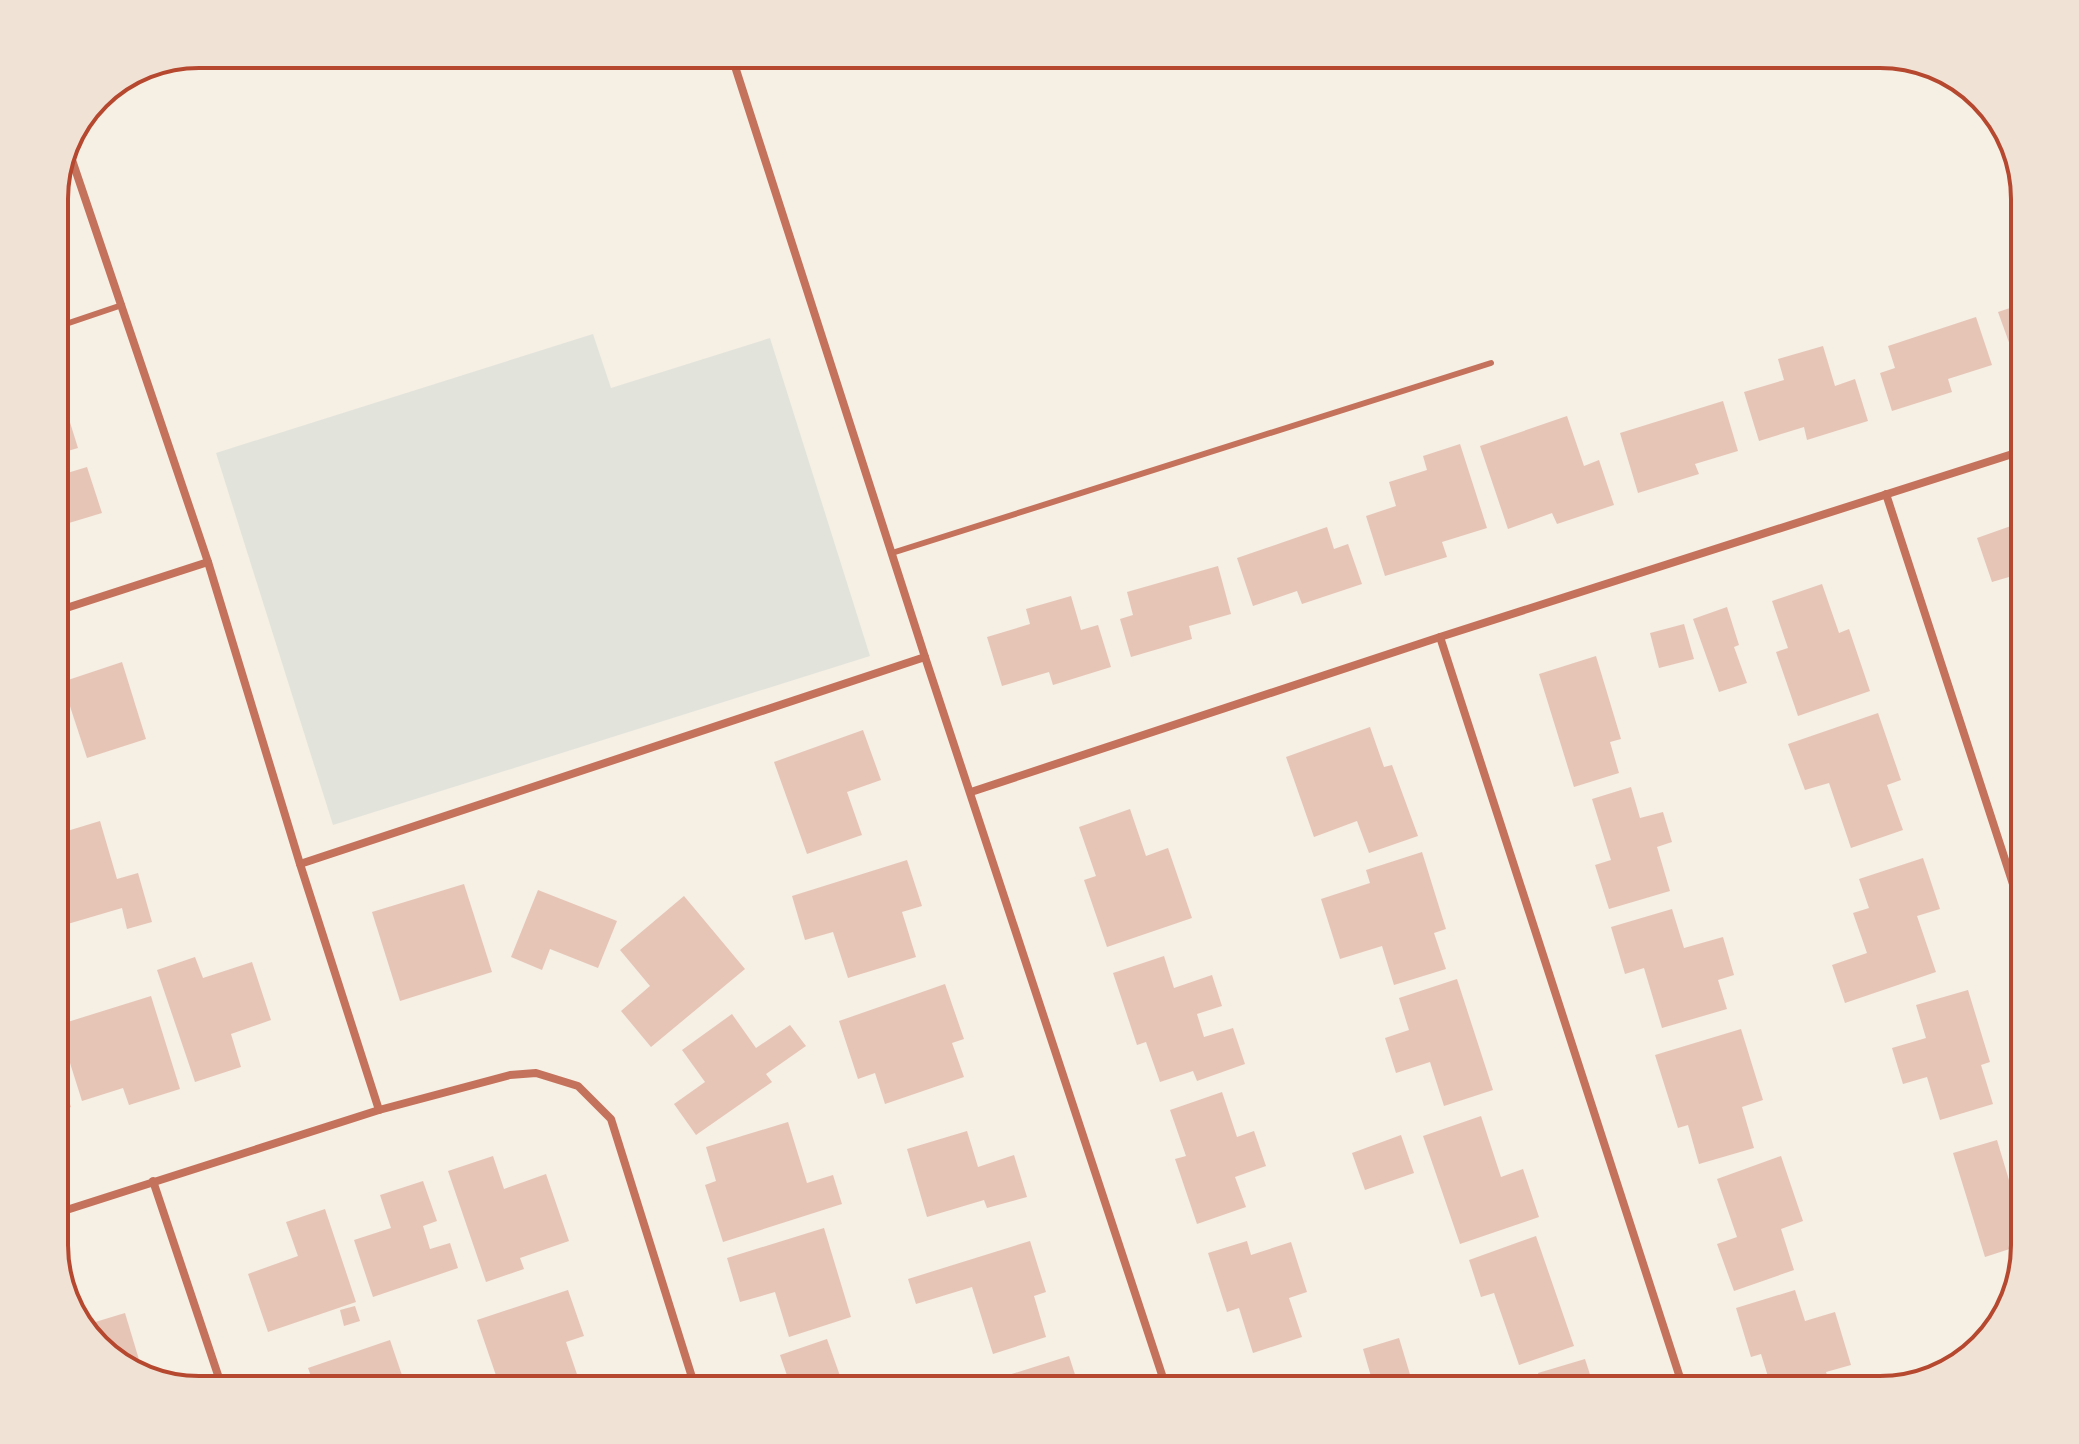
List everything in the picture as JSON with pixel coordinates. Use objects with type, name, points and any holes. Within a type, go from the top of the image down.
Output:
[{"type":"street","points":[[736,68],[925,657],[1162,1376]]},
{"type":"street","points":[[73,163],[208,562],[379,1110]]},
{"type":"street","points":[[971,792],[1440,637],[2011,454]]},
{"type":"street","points":[[1886,494],[2011,878]]},
{"type":"street","points":[[68,607],[208,562]]},
{"type":"street","points":[[1440,637],[1679,1376]]},
{"type":"street","points":[[300,864],[925,657]]},
{"type":"street","points":[[68,1209],[379,1110],[510,1075],[536,1073],[578,1086],[611,1119],[692,1376]]},
{"type":"street","points":[[153,1181],[218,1376]]},
{"type":"lane","points":[[68,323],[122,305]]},
{"type":"lane","points":[[892,553],[1491,363]]},
{"type":"shaded area","points":[[593,334],[611,388],[770,338],[870,656],[333,825],[216,453]]},
{"type":"building","points":[[2011,308],[2011,348],[1998,312]]},
{"type":"building","points":[[1976,317],[1992,365],[1948,379],[1952,392],[1892,411],[1880,373],[1895,368],[1888,346]]},
{"type":"building","points":[[1823,346],[1835,386],[1855,379],[1868,421],[1807,440],[1804,427],[1759,441],[1744,392],[1784,380],[1778,359]]},
{"type":"building","points":[[1723,401],[1738,451],[1695,464],[1699,474],[1638,493],[1620,433]]},
{"type":"building","points":[[68,416],[78,448],[68,451]]},
{"type":"building","points":[[1567,416],[1584,466],[1599,460],[1614,505],[1557,524],[1552,513],[1508,529],[1480,446]]},
{"type":"building","points":[[1460,444],[1487,528],[1442,542],[1447,557],[1385,576],[1366,516],[1396,506],[1389,482],[1427,470],[1423,456]]},
{"type":"building","points":[[87,467],[102,513],[68,523],[68,473]]},
{"type":"building","points":[[2011,526],[2011,583],[2009,577],[1992,582],[1977,538]]},
{"type":"building","points":[[1327,527],[1334,549],[1348,544],[1362,584],[1302,604],[1297,591],[1253,606],[1237,558]]},
{"type":"building","points":[[1218,566],[1231,614],[1189,626],[1192,639],[1131,657],[1120,619],[1133,615],[1127,592]]},
{"type":"building","points":[[1822,584],[1839,633],[1849,629],[1870,691],[1798,716],[1776,652],[1788,648],[1772,601]]},
{"type":"building","points":[[1071,596],[1081,630],[1098,625],[1111,667],[1053,685],[1049,672],[1002,686],[987,637],[1030,624],[1026,609]]},
{"type":"building","points":[[1727,607],[1739,645],[1734,647],[1747,683],[1719,692],[1693,619]]},
{"type":"building","points":[[1684,624],[1694,659],[1659,668],[1650,633]]},
{"type":"building","points":[[1596,656],[1621,739],[1610,742],[1619,773],[1574,787],[1539,674]]},
{"type":"building","points":[[122,662],[146,739],[87,758],[68,700],[68,680]]},
{"type":"building","points":[[1878,713],[1901,780],[1887,785],[1903,830],[1851,848],[1829,783],[1805,790],[1788,744]]},
{"type":"building","points":[[1370,727],[1384,767],[1392,765],[1418,836],[1369,853],[1357,821],[1314,837],[1286,757]]},
{"type":"building","points":[[863,730],[881,780],[847,792],[862,835],[807,854],[774,762]]},
{"type":"building","points":[[1631,787],[1640,818],[1663,812],[1672,842],[1657,847],[1670,891],[1609,909],[1595,865],[1611,860],[1592,799]]},
{"type":"building","points":[[1130,809],[1146,856],[1168,848],[1192,918],[1107,947],[1084,880],[1096,876],[1079,827]]},
{"type":"building","points":[[100,821],[117,879],[138,873],[152,922],[127,929],[122,908],[68,924],[68,831]]},
{"type":"building","points":[[1422,852],[1446,929],[1434,933],[1446,969],[1394,985],[1382,946],[1340,959],[1321,899],[1370,883],[1366,870]]},
{"type":"building","points":[[1923,858],[1940,909],[1917,916],[1936,972],[1845,1003],[1832,965],[1867,953],[1853,913],[1869,908],[1859,879]]},
{"type":"building","points":[[907,860],[922,906],[902,912],[916,957],[848,978],[833,932],[805,940],[792,896]]},
{"type":"building","points":[[464,884],[492,972],[400,1001],[372,912]]},
{"type":"building","points":[[538,890],[617,921],[598,968],[550,949],[542,970],[511,957]]},
{"type":"building","points":[[684,896],[745,969],[651,1047],[621,1011],[650,986],[620,950]]},
{"type":"building","points":[[1672,909],[1684,948],[1723,937],[1734,975],[1718,980],[1727,1009],[1662,1028],[1644,968],[1625,974],[1611,927]]},
{"type":"building","points":[[1164,956],[1174,988],[1212,975],[1222,1006],[1197,1014],[1204,1037],[1233,1028],[1245,1064],[1197,1081],[1193,1071],[1160,1082],[1146,1042],[1137,1045],[1113,973]]},
{"type":"building","points":[[195,957],[203,978],[252,962],[271,1020],[231,1034],[241,1067],[195,1082],[157,970]]},
{"type":"building","points":[[1457,979],[1493,1090],[1444,1106],[1430,1062],[1396,1073],[1385,1038],[1409,1030],[1399,998]]},
{"type":"building","points":[[945,984],[964,1039],[952,1043],[964,1077],[885,1104],[875,1073],[858,1079],[839,1021]]},
{"type":"building","points":[[1968,990],[1990,1062],[1981,1065],[1993,1104],[1940,1120],[1927,1077],[1903,1084],[1892,1048],[1926,1038],[1916,1005]]},
{"type":"building","points":[[151,996],[180,1089],[129,1105],[123,1088],[82,1101],[68,1057],[68,1022]]},
{"type":"building","points":[[732,1014],[756,1048],[790,1025],[806,1046],[766,1074],[772,1082],[696,1135],[674,1104],[705,1082],[682,1050]]},
{"type":"building","points":[[1741,1029],[1763,1100],[1742,1107],[1754,1148],[1699,1164],[1688,1125],[1678,1128],[1655,1055]]},
{"type":"building","points":[[1222,1092],[1237,1137],[1254,1131],[1266,1166],[1235,1177],[1246,1207],[1197,1224],[1175,1159],[1186,1156],[1170,1110]]},
{"type":"building","points":[[1481,1116],[1501,1177],[1523,1169],[1539,1217],[1460,1244],[1423,1136]]},
{"type":"building","points":[[788,1122],[807,1183],[833,1175],[842,1204],[723,1242],[705,1185],[716,1181],[706,1147]]},
{"type":"building","points":[[967,1131],[978,1167],[1014,1155],[1027,1197],[987,1208],[984,1200],[927,1217],[907,1149]]},
{"type":"building","points":[[1401,1135],[1414,1173],[1365,1190],[1352,1153]]},
{"type":"building","points":[[1997,1140],[2011,1187],[2011,1249],[1985,1257],[1953,1153]]},
{"type":"building","points":[[493,1156],[504,1189],[546,1174],[569,1241],[520,1258],[524,1269],[486,1282],[448,1171]]},
{"type":"building","points":[[1781,1156],[1803,1221],[1781,1229],[1794,1270],[1734,1291],[1717,1244],[1737,1237],[1717,1179]]},
{"type":"building","points":[[423,1181],[437,1221],[423,1226],[430,1249],[450,1243],[458,1268],[373,1297],[354,1240],[391,1228],[380,1195]]},
{"type":"building","points":[[325,1209],[356,1302],[268,1332],[248,1274],[298,1256],[286,1222]]},
{"type":"building","points":[[824,1228],[851,1317],[789,1337],[775,1292],[740,1302],[727,1258]]},
{"type":"building","points":[[1536,1236],[1574,1346],[1519,1365],[1494,1293],[1481,1297],[1469,1260]]},
{"type":"building","points":[[1030,1241],[1046,1292],[1034,1296],[1046,1337],[993,1354],[972,1287],[916,1304],[908,1279]]},
{"type":"building","points":[[1247,1241],[1251,1255],[1291,1242],[1307,1292],[1289,1298],[1302,1337],[1253,1353],[1239,1308],[1227,1312],[1208,1253]]},
{"type":"building","points":[[568,1290],[584,1336],[566,1342],[578,1376],[496,1376],[477,1320]]},
{"type":"building","points":[[1795,1290],[1805,1321],[1835,1312],[1851,1365],[1826,1372],[1827,1376],[1768,1376],[1761,1354],[1751,1357],[1736,1308]]},
{"type":"building","points":[[355,1306],[360,1321],[344,1326],[340,1310]]},
{"type":"building","points":[[125,1313],[139,1361],[113,1344],[94,1322]]},
{"type":"building","points":[[1399,1338],[1410,1376],[1371,1376],[1363,1349]]},
{"type":"building","points":[[827,1339],[840,1376],[787,1376],[780,1355]]},
{"type":"building","points":[[390,1340],[402,1376],[311,1376],[308,1368]]},
{"type":"building","points":[[1069,1356],[1075,1376],[1005,1376]]},
{"type":"building","points":[[1585,1359],[1590,1376],[1539,1376],[1538,1373]]}]
